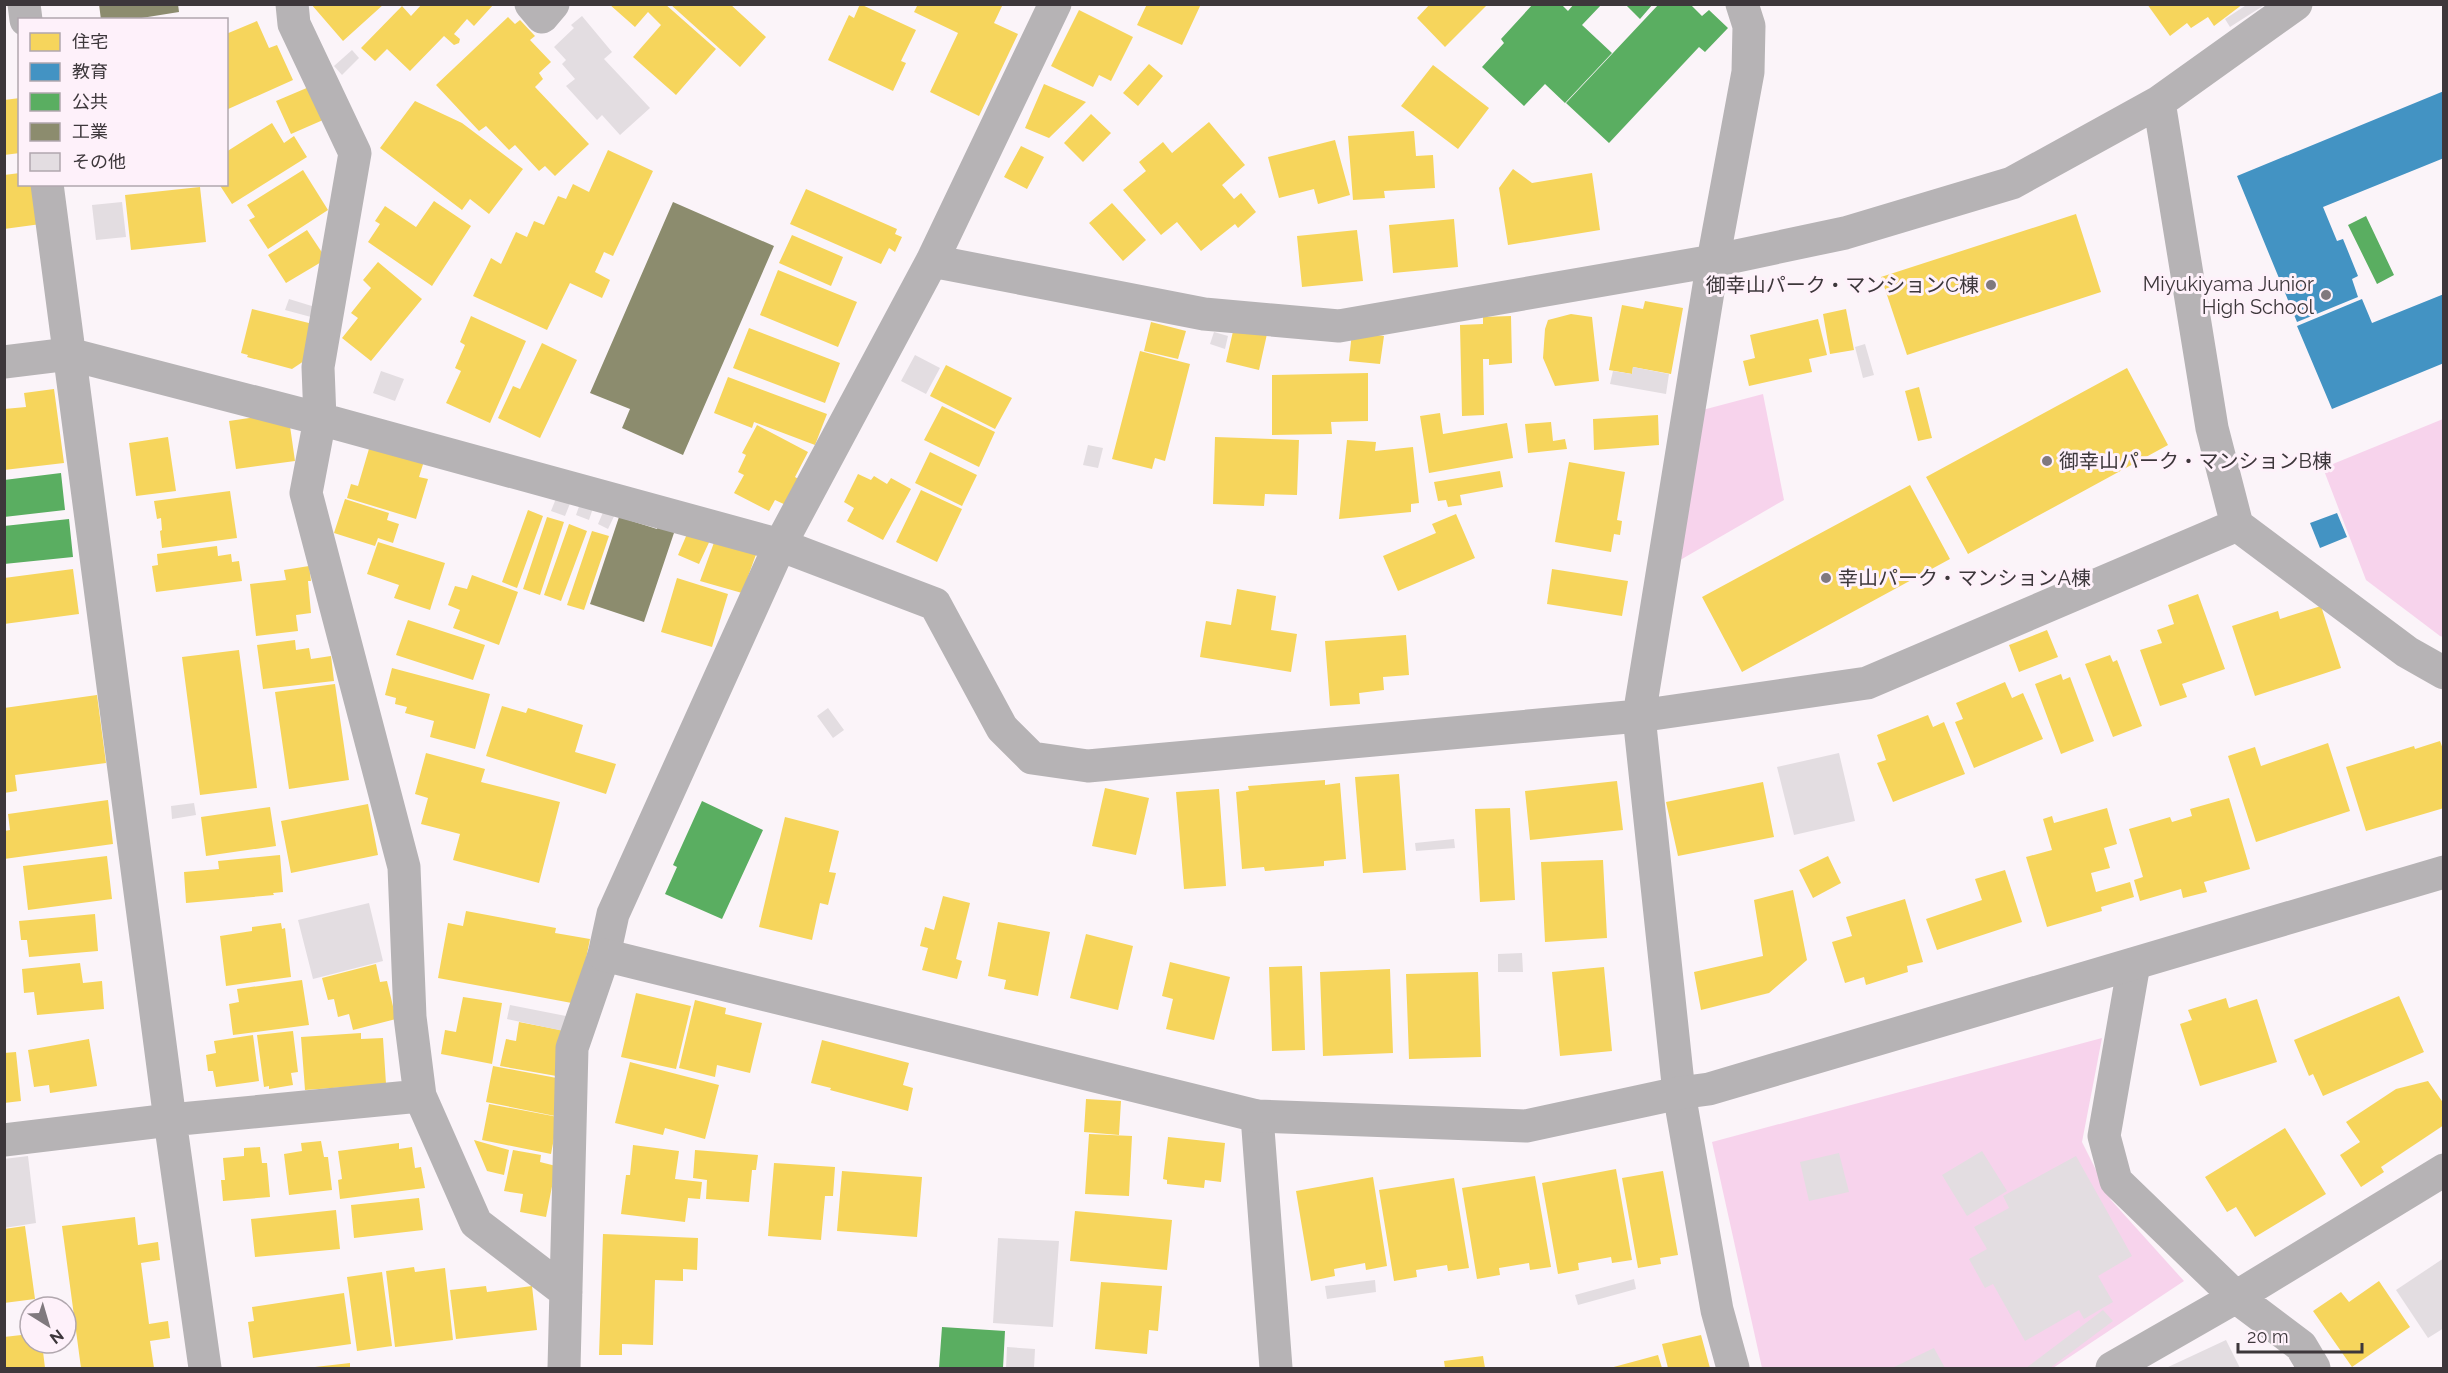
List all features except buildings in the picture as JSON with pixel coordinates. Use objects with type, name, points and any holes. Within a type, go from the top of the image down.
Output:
[{"type":"street","points":[[292,4],[294,24],[355,153],[318,367],[320,419],[306,492],[404,867],[410,1017],[420,1095],[476,1223],[566,1292]]},
{"type":"street","points":[[531,4],[542,16],[553,4]]},
{"type":"street","points":[[564,1368],[572,1048],[604,955],[613,914],[780,545],[932,261],[1055,4]]},
{"type":"street","points":[[1733,1368],[1717,1310],[1679,1093],[1639,716],[1713,261],[1748,72],[1749,26],[1742,4]]},
{"type":"street","points":[[932,261],[1204,314],[1339,326],[1713,261],[1845,233],[2012,183],[2159,102],[2296,4]]},
{"type":"street","points":[[2159,102],[2212,428],[2237,525],[2407,652],[2444,673]]},
{"type":"street","points":[[47,186],[170,1120],[205,1368]]},
{"type":"street","points":[[4,362],[69,354],[320,419],[780,545],[935,604],[1002,728],[1032,758],[1088,766],[1639,716],[1867,683],[2237,525]]},
{"type":"street","points":[[604,955],[1257,1116],[1526,1126],[1679,1093],[1709,1089],[2444,872]]},
{"type":"street","points":[[2134,964],[2104,1136],[2116,1181],[2236,1296],[2301,1346],[2314,1368]]},
{"type":"street","points":[[4,1140],[170,1120],[420,1095]]},
{"type":"street","points":[[1257,1116],[1276,1368]]},
{"type":"street","points":[[2112,1368],[2444,1170]]},
{"type":"shaded area","points":[[1763,394],[1784,500],[1675,563],[1695,412]]},
{"type":"shaded area","points":[[2443,419],[2443,637],[2366,580],[2323,468]]},
{"type":"shaded area","points":[[2102,1038],[2082,1142],[2111,1200],[2184,1281],[2053,1368],[1762,1368],[1712,1142]]},
{"type":"place","name":"御幸山パーク・マンションC棟","points":[[1991,285]]},
{"type":"place","name":"Miyukiyama Junior High School","points":[[2326,295]]},
{"type":"place","name":"御幸山パーク・マンションB棟","points":[[2047,461]]},
{"type":"place","name":"幸山パーク・マンションA棟","points":[[1826,578]]}]
